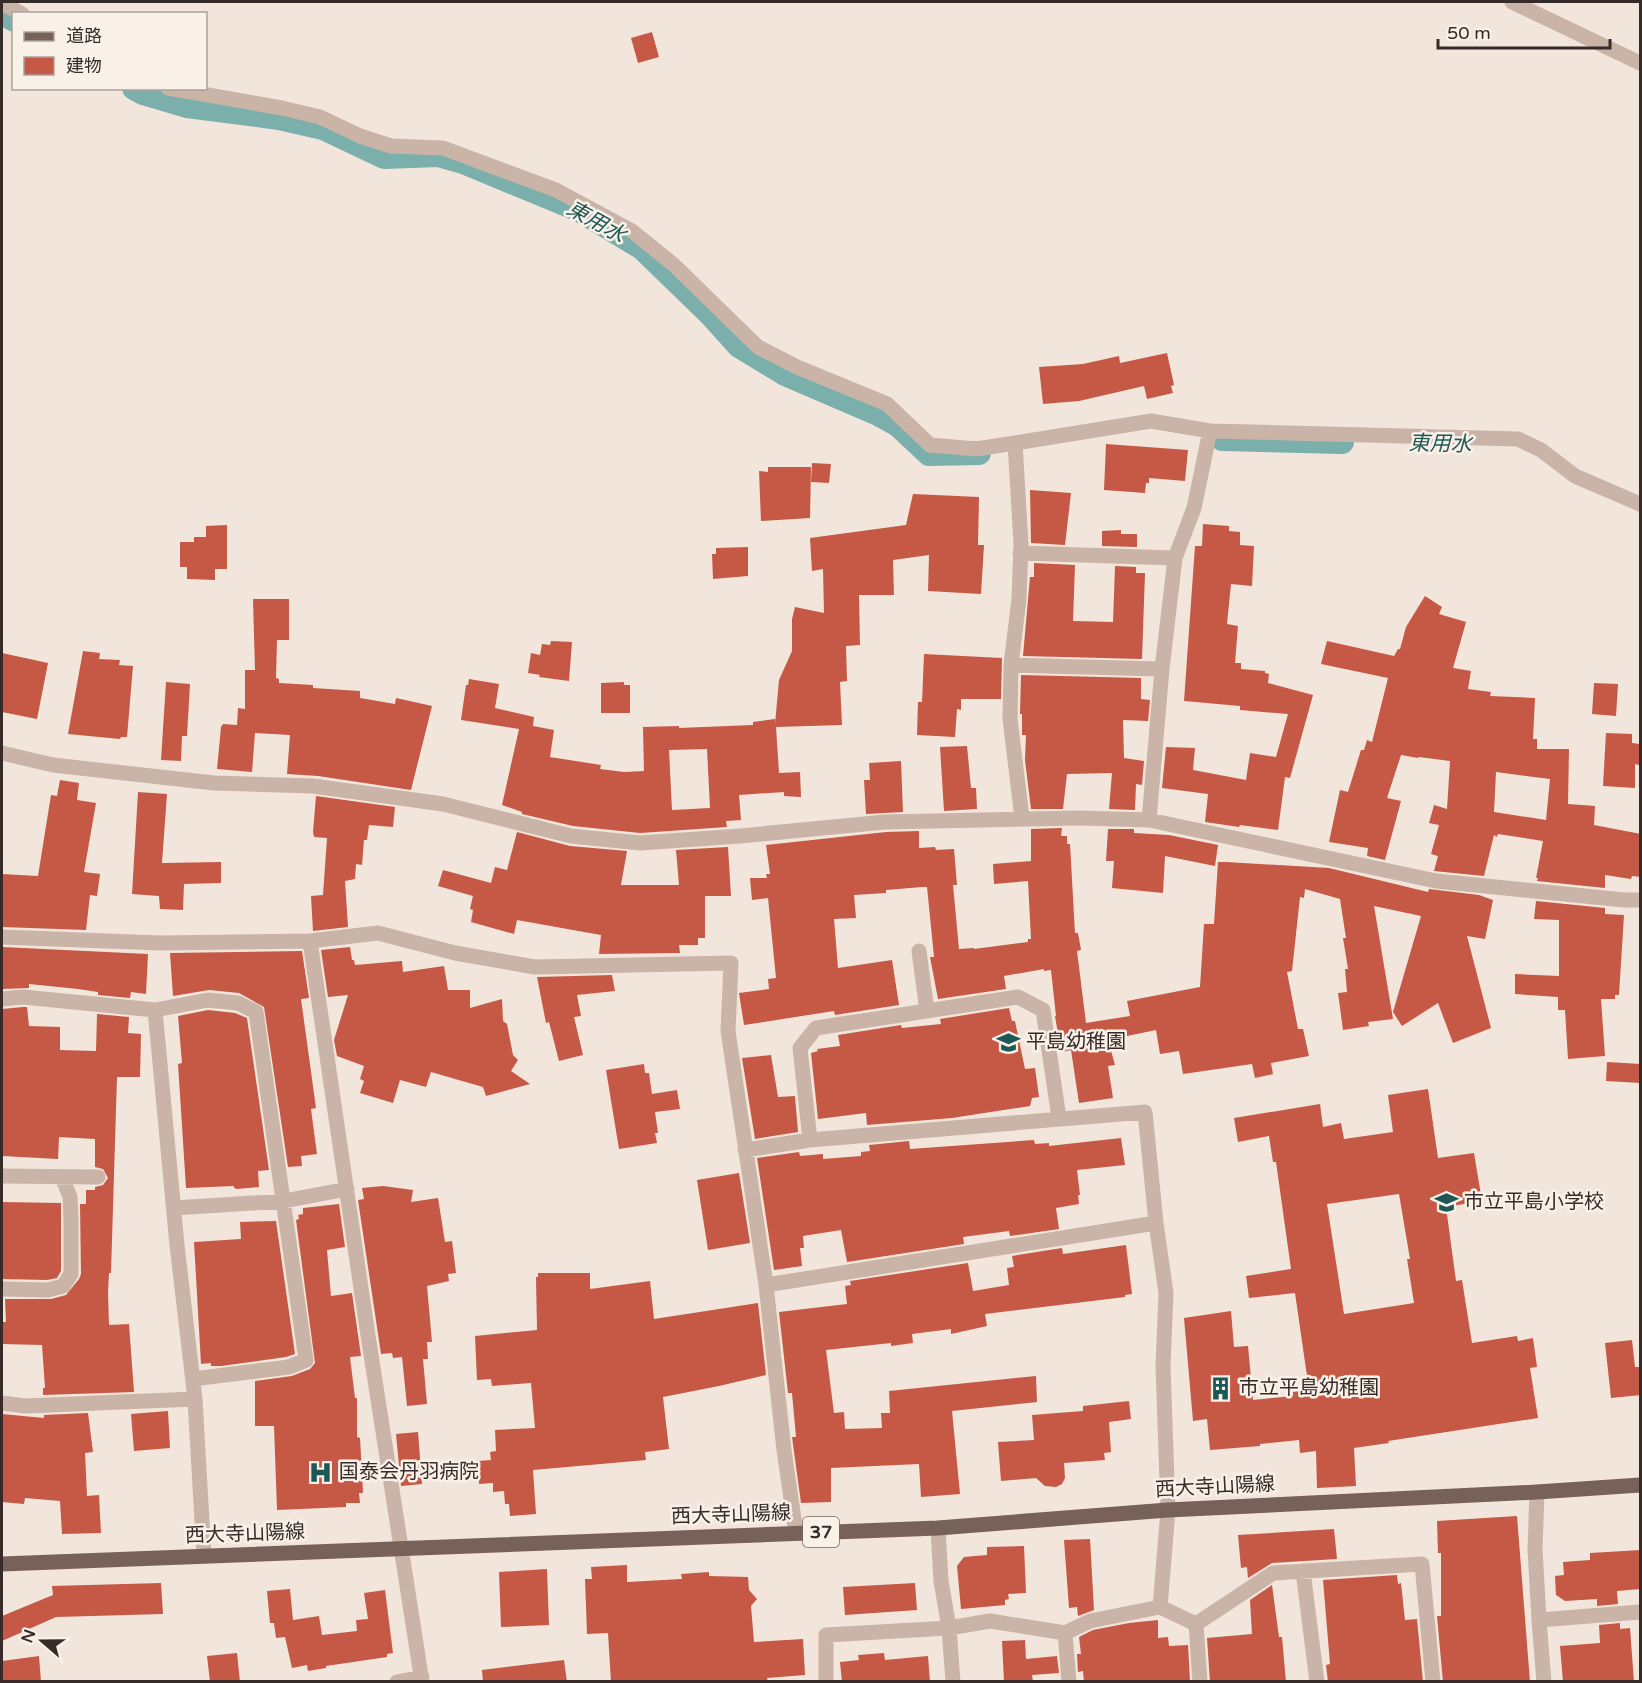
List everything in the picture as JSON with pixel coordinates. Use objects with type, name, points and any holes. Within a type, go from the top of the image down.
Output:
[{"type":"main road","name":"西大寺山陽線","points":[[2,1564],[938,1528],[1168,1510],[1641,1485]]},
{"type":"street","points":[[1512,2],[1641,63]]},
{"type":"street","points":[[2,3],[18,12]]},
{"type":"street","points":[[179,90],[320,117],[360,136],[391,146],[443,148],[556,190],[632,231],[674,265],[758,347],[797,367],[887,404],[930,445],[976,448],[1151,421],[1210,431],[1518,439],[1541,450],[1575,476],[1641,504]]},
{"type":"street","points":[[1149,820],[1162,669],[1175,558],[1194,508],[1210,431]]},
{"type":"street","points":[[1015,443],[1020,553],[1019,599],[1011,665],[1010,719],[1022,818]]},
{"type":"street","points":[[1020,553],[1175,558]]},
{"type":"street","points":[[1011,665],[1162,669]]},
{"type":"street","points":[[2,753],[76,768],[214,783],[313,786],[443,804],[571,836],[640,843],[885,822],[1022,818],[1149,820],[1436,881],[1641,900]]},
{"type":"street","points":[[2,937],[160,943],[310,941],[378,933],[455,953],[535,967],[731,963],[728,1031],[766,1285],[784,1450],[796,1533]]},
{"type":"street","points":[[310,941],[422,1679],[397,1682]]},
{"type":"street","points":[[919,951],[927,1011]]},
{"type":"street","points":[[2,999],[23,997],[155,1010],[208,1000],[238,1003],[256,1012],[306,1360],[289,1367],[193,1379]]},
{"type":"street","points":[[810,1140],[800,1048],[816,1028],[1018,997],[1043,1010],[1059,1118]]},
{"type":"street","points":[[155,1010],[195,1400],[204,1556]]},
{"type":"street","points":[[745,1150],[810,1140],[1145,1112],[1156,1223],[1166,1293],[1163,1366],[1168,1510],[1160,1606]]},
{"type":"street","points":[[2,1176],[98,1177]]},
{"type":"street","points":[[2,1289],[48,1290],[63,1286],[71,1274],[70,1197],[62,1177]]},
{"type":"street","points":[[174,1208],[284,1201],[346,1189]]},
{"type":"street","points":[[766,1285],[1156,1223]]},
{"type":"street","points":[[2,1403],[25,1406],[195,1400]]},
{"type":"street","points":[[1538,1492],[1535,1549],[1544,1682]]},
{"type":"street","points":[[938,1528],[941,1581],[949,1628],[953,1682]]},
{"type":"street","points":[[1196,1623],[1273,1573],[1422,1564],[1433,1682]]},
{"type":"street","points":[[1303,1571],[1317,1682]]},
{"type":"street","points":[[826,1682],[826,1635],[949,1628],[990,1621],[1065,1633],[1090,1622],[1160,1606],[1196,1623]]},
{"type":"street","points":[[1539,1620],[1641,1612]]},
{"type":"street","points":[[1196,1623],[1200,1682]]},
{"type":"street","points":[[1065,1633],[1069,1682]]},
{"type":"building","points":[[652,32],[659,57],[638,63],[631,38]]},
{"type":"building","points":[[1167,353],[1174,385],[1171,386],[1173,393],[1147,399],[1144,386],[1079,401],[1043,404],[1039,367],[1083,364],[1119,356],[1120,363]]},
{"type":"building","points":[[1106,444],[1188,450],[1185,481],[1149,478],[1145,493],[1104,490]]},
{"type":"building","points":[[812,463],[831,464],[829,483],[811,482]]},
{"type":"building","points":[[768,467],[811,467],[810,518],[761,521],[759,471],[768,472]]},
{"type":"building","points":[[1030,490],[1071,493],[1065,545],[1031,543]]},
{"type":"building","points":[[913,494],[979,497],[978,545],[984,545],[981,594],[928,591],[929,555],[893,560],[894,595],[859,595],[860,645],[846,646],[847,681],[840,682],[842,725],[776,727],[779,773],[800,772],[801,797],[784,796],[784,792],[739,795],[741,820],[726,821],[727,827],[640,833],[573,826],[522,814],[522,812],[502,805],[519,729],[461,720],[469,679],[499,684],[495,708],[534,717],[533,726],[554,730],[550,757],[601,765],[600,769],[624,772],[644,771],[643,727],[753,725],[753,722],[775,719],[775,724],[779,680],[792,651],[792,619],[795,607],[824,613],[823,569],[812,571],[810,538],[906,525]],"holes":[[[707,749],[710,808],[672,810],[669,750]]]},
{"type":"building","points":[[1203,524],[1229,526],[1229,531],[1240,532],[1240,545],[1254,546],[1252,586],[1231,584],[1227,624],[1238,626],[1235,663],[1241,663],[1241,669],[1265,671],[1269,674],[1268,683],[1313,695],[1290,778],[1285,777],[1278,830],[1205,822],[1208,794],[1162,788],[1166,747],[1195,748],[1193,770],[1246,780],[1250,753],[1276,757],[1288,714],[1240,710],[1240,706],[1184,701],[1195,546],[1202,546]]},
{"type":"building","points":[[227,525],[227,569],[215,569],[215,580],[187,579],[187,567],[180,567],[180,542],[194,542],[194,537],[206,537],[206,526]]},
{"type":"building","points":[[1121,530],[1121,534],[1137,534],[1137,547],[1102,546],[1102,531]]},
{"type":"building","points":[[748,547],[748,576],[713,579],[712,554],[716,554],[716,548]]},
{"type":"building","points":[[1034,563],[1075,565],[1073,621],[1113,622],[1115,566],[1136,567],[1136,573],[1145,573],[1142,659],[1023,656],[1030,577],[1034,577]]},
{"type":"building","points":[[1425,596],[1442,607],[1439,614],[1466,622],[1453,668],[1471,671],[1468,689],[1491,692],[1490,696],[1535,698],[1533,739],[1537,739],[1537,749],[1569,749],[1568,804],[1595,806],[1594,825],[1641,834],[1641,877],[1632,876],[1631,879],[1605,875],[1605,888],[1537,881],[1543,841],[1498,834],[1497,837],[1494,835],[1484,876],[1434,871],[1438,856],[1431,854],[1439,825],[1429,823],[1434,805],[1447,809],[1450,761],[1419,757],[1401,755],[1387,798],[1401,801],[1385,860],[1367,856],[1368,848],[1329,842],[1340,790],[1348,792],[1361,750],[1364,750],[1367,740],[1372,742],[1388,678],[1321,664],[1327,641],[1394,656],[1400,649],[1406,627]],"holes":[[[1496,772],[1550,779],[1546,820],[1494,812]]]},
{"type":"building","points":[[253,599],[289,599],[289,640],[277,640],[276,678],[279,679],[279,683],[360,691],[360,698],[395,704],[396,698],[432,706],[411,790],[318,776],[287,774],[290,735],[255,733],[252,772],[217,769],[221,727],[223,724],[237,725],[238,708],[245,709],[245,670],[255,670]]},
{"type":"building","points":[[551,641],[572,642],[569,681],[539,677],[540,675],[528,673],[531,653],[540,655],[542,644],[550,645]]},
{"type":"building","points":[[83,651],[100,653],[99,659],[120,660],[119,665],[133,666],[127,737],[120,739],[68,734]]},
{"type":"building","points":[[2,653],[48,663],[37,719],[2,712]]},
{"type":"building","points":[[924,654],[1002,658],[1001,699],[961,699],[961,710],[957,709],[955,737],[917,735],[918,702],[922,702]]},
{"type":"building","points":[[1021,675],[1141,678],[1141,699],[1150,700],[1148,721],[1123,720],[1124,758],[1144,761],[1142,785],[1136,784],[1135,810],[1109,809],[1112,773],[1067,774],[1063,809],[1031,809],[1025,760],[1026,735],[1022,735],[1022,714],[1020,714]]},
{"type":"building","points":[[166,682],[190,684],[187,736],[182,736],[181,761],[161,760]]},
{"type":"building","points":[[624,682],[624,685],[630,685],[630,713],[601,713],[601,683]]},
{"type":"building","points":[[1594,683],[1618,684],[1616,716],[1592,714]]},
{"type":"building","points":[[1606,733],[1632,734],[1632,743],[1640,744],[1639,765],[1635,764],[1635,788],[1603,786]]},
{"type":"building","points":[[967,746],[971,788],[976,788],[977,809],[944,811],[940,747]]},
{"type":"building","points":[[901,761],[903,812],[866,814],[864,780],[870,780],[869,763]]},
{"type":"building","points":[[60,780],[79,783],[77,800],[96,803],[84,872],[100,874],[97,896],[90,895],[86,930],[2,927],[2,874],[38,876],[51,795],[57,796]]},
{"type":"building","points":[[138,792],[167,794],[162,863],[221,862],[221,883],[184,884],[183,910],[160,909],[159,896],[132,894]]},
{"type":"building","points":[[316,796],[395,807],[393,827],[369,825],[367,840],[364,840],[362,865],[356,864],[355,879],[345,881],[348,927],[313,931],[311,896],[323,895],[327,838],[314,837]]},
{"type":"building","points":[[1062,828],[1061,836],[1067,836],[1067,844],[1070,844],[1075,933],[1078,933],[1081,950],[1077,951],[1086,1023],[1130,1016],[1127,1001],[1200,987],[1204,924],[1214,924],[1218,862],[1226,862],[1329,868],[1428,892],[1429,889],[1479,895],[1493,900],[1485,939],[1467,936],[1491,1028],[1453,1043],[1438,1003],[1402,1026],[1393,1012],[1421,916],[1374,906],[1393,1019],[1368,1022],[1369,1026],[1343,1030],[1338,993],[1347,992],[1345,969],[1348,969],[1340,899],[1305,889],[1304,898],[1300,897],[1292,971],[1287,972],[1298,1029],[1303,1029],[1309,1056],[1271,1063],[1273,1074],[1255,1078],[1252,1064],[1183,1074],[1179,1051],[1160,1054],[1156,1030],[1108,1040],[1115,1065],[1108,1066],[1113,1098],[1079,1103],[1071,1050],[1061,1052],[1051,970],[1044,971],[1044,969],[1004,976],[1006,989],[938,999],[930,957],[934,957],[927,887],[854,895],[856,918],[834,919],[838,968],[892,960],[899,1005],[835,1015],[834,1011],[744,1025],[739,993],[769,989],[768,979],[776,978],[768,898],[752,900],[750,878],[767,878],[766,874],[770,874],[766,845],[886,832],[919,831],[919,848],[954,849],[957,885],[953,885],[959,949],[974,949],[1028,942],[1028,939],[1031,939],[1028,881],[994,884],[993,864],[1031,861],[1031,829]]},
{"type":"building","points":[[1108,829],[1134,829],[1134,833],[1169,835],[1218,845],[1215,866],[1165,856],[1163,893],[1112,888],[1114,861],[1106,861]]},
{"type":"building","points":[[517,832],[570,846],[627,851],[621,885],[679,885],[676,850],[728,847],[731,896],[705,896],[705,938],[698,938],[698,945],[679,945],[680,953],[599,954],[601,935],[517,920],[514,934],[471,922],[473,910],[470,909],[473,896],[438,886],[443,870],[491,883],[495,867],[507,870]]},
{"type":"building","points":[[1536,901],[1605,908],[1605,914],[1624,915],[1619,995],[1615,995],[1615,999],[1601,999],[1605,1056],[1568,1059],[1565,1010],[1558,1010],[1558,997],[1515,994],[1515,974],[1559,976],[1559,920],[1534,919]]},
{"type":"building","points":[[2,947],[148,954],[146,994],[131,992],[130,998],[29,984],[29,988],[2,989]]},
{"type":"building","points":[[350,947],[355,965],[402,961],[403,972],[444,966],[448,990],[470,990],[470,1008],[502,999],[503,1021],[507,1024],[513,1055],[518,1060],[511,1071],[530,1084],[486,1096],[483,1087],[431,1072],[426,1087],[400,1080],[393,1103],[360,1093],[364,1081],[360,1079],[364,1066],[337,1056],[334,1040],[348,995],[328,997],[321,950]]},
{"type":"building","points":[[302,951],[309,998],[301,999],[316,1108],[311,1109],[317,1154],[301,1156],[302,1166],[288,1167],[264,1007],[239,993],[209,990],[173,996],[170,953]]},
{"type":"building","points":[[612,975],[615,991],[577,995],[581,1016],[574,1017],[583,1055],[559,1061],[549,1022],[546,1023],[537,977]]},
{"type":"building","points":[[27,1007],[29,1026],[60,1027],[60,1050],[96,1051],[97,1014],[129,1017],[128,1033],[141,1034],[140,1077],[117,1077],[111,1273],[109,1273],[108,1292],[109,1325],[129,1324],[134,1392],[43,1395],[43,1388],[45,1388],[42,1345],[2,1344],[2,1322],[6,1322],[5,1299],[51,1299],[66,1295],[79,1279],[81,1274],[80,1204],[86,1204],[86,1190],[95,1190],[95,1187],[103,1185],[108,1178],[103,1169],[95,1167],[95,1139],[59,1137],[58,1159],[2,1156],[2,1009]]},
{"type":"building","points":[[1009,1008],[1012,1021],[1015,1021],[1025,1069],[1035,1068],[1039,1097],[1032,1098],[1030,1106],[952,1118],[867,1125],[866,1113],[818,1119],[811,1053],[818,1051],[817,1049],[840,1046],[838,1035],[901,1025],[902,1028],[941,1024],[940,1019]]},
{"type":"building","points":[[208,1010],[235,1013],[247,1018],[269,1170],[258,1171],[259,1187],[186,1188],[178,1064],[182,1063],[178,1016]]},
{"type":"building","points":[[771,1055],[778,1097],[795,1096],[798,1132],[755,1139],[742,1058]]},
{"type":"building","points":[[1607,1062],[1641,1064],[1641,1083],[1606,1081]]},
{"type":"building","points":[[644,1064],[645,1073],[649,1073],[652,1094],[677,1090],[680,1109],[655,1112],[657,1143],[619,1149],[606,1070]]},
{"type":"building","points":[[1428,1089],[1438,1158],[1474,1153],[1482,1201],[1446,1207],[1456,1281],[1462,1280],[1472,1343],[1517,1336],[1518,1341],[1533,1338],[1537,1367],[1530,1368],[1538,1418],[1354,1448],[1356,1486],[1317,1488],[1316,1451],[1300,1453],[1299,1440],[1210,1450],[1207,1419],[1193,1421],[1184,1318],[1231,1311],[1234,1347],[1248,1346],[1253,1400],[1293,1396],[1293,1392],[1309,1390],[1295,1293],[1249,1298],[1246,1276],[1291,1269],[1276,1162],[1273,1162],[1269,1136],[1238,1142],[1234,1118],[1320,1104],[1323,1127],[1341,1123],[1344,1139],[1393,1132],[1388,1095]],"holes":[[[1399,1194],[1410,1259],[1407,1259],[1414,1303],[1344,1314],[1327,1204]]]},
{"type":"building","points":[[1121,1138],[1125,1165],[1077,1170],[1079,1204],[1056,1208],[1059,1229],[1010,1236],[1009,1231],[963,1237],[964,1244],[847,1262],[841,1230],[803,1236],[804,1248],[800,1248],[802,1266],[774,1270],[757,1158],[799,1152],[800,1156],[823,1154],[823,1159],[861,1156],[861,1152],[870,1151],[869,1145],[909,1141],[910,1149],[1034,1140],[1035,1144],[1049,1143],[1049,1146]]},
{"type":"building","points":[[739,1173],[750,1243],[708,1250],[697,1180]]},
{"type":"building","points":[[383,1186],[413,1190],[411,1202],[438,1198],[445,1242],[452,1241],[456,1273],[448,1274],[449,1281],[427,1286],[432,1342],[427,1342],[428,1359],[423,1359],[427,1404],[407,1406],[402,1357],[393,1358],[392,1353],[381,1354],[358,1200],[364,1199],[362,1188]]},
{"type":"building","points":[[2,1202],[61,1203],[61,1271],[57,1278],[47,1280],[2,1279]]},
{"type":"building","points":[[339,1204],[345,1247],[327,1250],[331,1296],[352,1293],[361,1356],[350,1357],[355,1398],[357,1398],[357,1437],[360,1438],[363,1493],[359,1493],[360,1503],[346,1503],[346,1507],[277,1510],[274,1426],[255,1426],[255,1381],[292,1376],[310,1369],[315,1363],[296,1220],[299,1219],[298,1215],[303,1214],[303,1208]]},
{"type":"building","points":[[276,1221],[295,1354],[221,1366],[211,1366],[211,1363],[201,1364],[194,1242],[241,1239],[240,1222]]},
{"type":"building","points":[[1126,1245],[1132,1294],[1125,1295],[1125,1297],[985,1314],[987,1326],[951,1334],[951,1329],[912,1334],[913,1343],[826,1350],[834,1413],[844,1412],[845,1429],[882,1428],[881,1413],[890,1413],[889,1391],[1036,1376],[1037,1402],[952,1411],[960,1494],[921,1497],[919,1464],[831,1468],[831,1502],[801,1503],[792,1437],[796,1437],[792,1393],[788,1393],[779,1312],[847,1304],[845,1286],[851,1285],[850,1281],[968,1263],[973,1291],[1009,1285],[1007,1268],[1014,1267],[1012,1256],[1062,1248],[1063,1254]]},
{"type":"building","points":[[538,1273],[590,1273],[590,1289],[650,1281],[654,1319],[758,1303],[766,1375],[663,1397],[669,1449],[645,1452],[646,1460],[533,1470],[536,1514],[510,1516],[509,1504],[505,1504],[504,1491],[493,1492],[493,1483],[479,1484],[478,1461],[491,1460],[490,1452],[496,1451],[495,1430],[535,1428],[531,1383],[492,1386],[491,1379],[477,1380],[475,1336],[537,1330],[536,1277]]},
{"type":"building","points":[[1632,1340],[1635,1367],[1641,1367],[1641,1395],[1611,1398],[1605,1343]]},
{"type":"building","points":[[1129,1401],[1131,1419],[1109,1422],[1111,1452],[1104,1453],[1105,1460],[1064,1463],[1065,1478],[1062,1484],[1056,1487],[1045,1486],[1036,1478],[1001,1481],[998,1442],[1034,1440],[1032,1415],[1083,1411],[1083,1406]]},
{"type":"building","points":[[168,1411],[170,1448],[134,1451],[131,1414]]},
{"type":"building","points":[[88,1413],[93,1452],[85,1453],[87,1496],[99,1495],[101,1533],[62,1534],[60,1501],[25,1498],[24,1504],[2,1502],[2,1414],[44,1418],[44,1415]]},
{"type":"building","points":[[418,1432],[422,1484],[401,1486],[396,1434]]},
{"type":"building","points":[[1517,1516],[1530,1682],[1443,1682],[1437,1616],[1441,1616],[1441,1553],[1438,1553],[1437,1521]]},
{"type":"building","points":[[1334,1529],[1337,1559],[1272,1563],[1248,1578],[1247,1567],[1241,1568],[1238,1535]]},
{"type":"building","points":[[1090,1539],[1094,1610],[1078,1616],[1077,1607],[1069,1608],[1064,1540]]},
{"type":"building","points":[[1024,1546],[1026,1593],[1008,1594],[1009,1599],[1005,1600],[1005,1605],[961,1609],[957,1566],[964,1557],[987,1555],[987,1547]]},
{"type":"building","points":[[1641,1550],[1641,1589],[1617,1591],[1618,1604],[1597,1606],[1597,1599],[1565,1601],[1556,1595],[1555,1576],[1564,1575],[1563,1562],[1590,1560],[1590,1553]]},
{"type":"building","points":[[627,1565],[627,1582],[682,1579],[681,1574],[709,1572],[709,1576],[748,1577],[749,1590],[757,1599],[751,1606],[754,1642],[803,1639],[805,1675],[767,1678],[768,1682],[611,1682],[608,1633],[587,1634],[585,1579],[592,1579],[591,1567]]},
{"type":"building","points":[[547,1569],[549,1625],[501,1627],[499,1572]]},
{"type":"building","points":[[1397,1575],[1398,1584],[1401,1583],[1405,1620],[1417,1619],[1423,1682],[1328,1682],[1326,1665],[1330,1664],[1323,1580]]},
{"type":"building","points":[[161,1583],[163,1614],[56,1617],[2,1641],[2,1616],[53,1595],[52,1586]]},
{"type":"building","points":[[915,1583],[917,1610],[845,1615],[843,1587]]},
{"type":"building","points":[[1272,1585],[1279,1637],[1282,1637],[1286,1682],[1210,1682],[1207,1638],[1252,1634],[1250,1600]]},
{"type":"building","points":[[290,1589],[293,1620],[319,1616],[322,1635],[357,1631],[356,1620],[368,1619],[364,1593],[385,1590],[393,1653],[387,1654],[387,1657],[308,1671],[307,1665],[292,1668],[285,1637],[276,1638],[274,1623],[270,1623],[267,1591]]},
{"type":"building","points":[[1158,1620],[1158,1638],[1168,1637],[1169,1646],[1188,1645],[1190,1682],[1084,1682],[1083,1671],[1078,1672],[1077,1654],[1081,1654],[1079,1637],[1093,1630]]},
{"type":"building","points":[[1620,1623],[1620,1629],[1630,1628],[1634,1682],[1563,1682],[1560,1646],[1600,1643],[1599,1625]]},
{"type":"building","points":[[1025,1640],[1026,1659],[1057,1656],[1059,1673],[1032,1675],[1033,1682],[1004,1682],[1002,1641]]},
{"type":"building","points":[[237,1653],[240,1682],[210,1682],[207,1656]]},
{"type":"building","points":[[884,1653],[885,1660],[928,1656],[930,1682],[842,1682],[840,1662],[859,1660],[858,1655]]},
{"type":"building","points":[[39,1656],[41,1682],[2,1682],[2,1661]]},
{"type":"building","points":[[564,1660],[567,1682],[483,1682],[482,1670]]},
{"type":"waterway","name":"東用水","points":[[2,13],[12,19]]},
{"type":"waterway","name":"東用水","points":[[138,90],[187,106],[279,118],[323,128],[384,157],[438,155],[463,162],[579,210],[642,248],[711,315],[739,346],[785,374],[898,425],[929,454],[979,453]]},
{"type":"waterway","name":"東用水","points":[[1222,439],[1342,442]]},
{"type":"place","name":"平島幼稚園","points":[[1008,1042]]},
{"type":"place","name":"市立平島小学校","points":[[1446,1202]]},
{"type":"place","name":"市立平島幼稚園","points":[[1221,1388]]},
{"type":"place","name":"国泰会丹羽病院","points":[[321,1472]]}]
